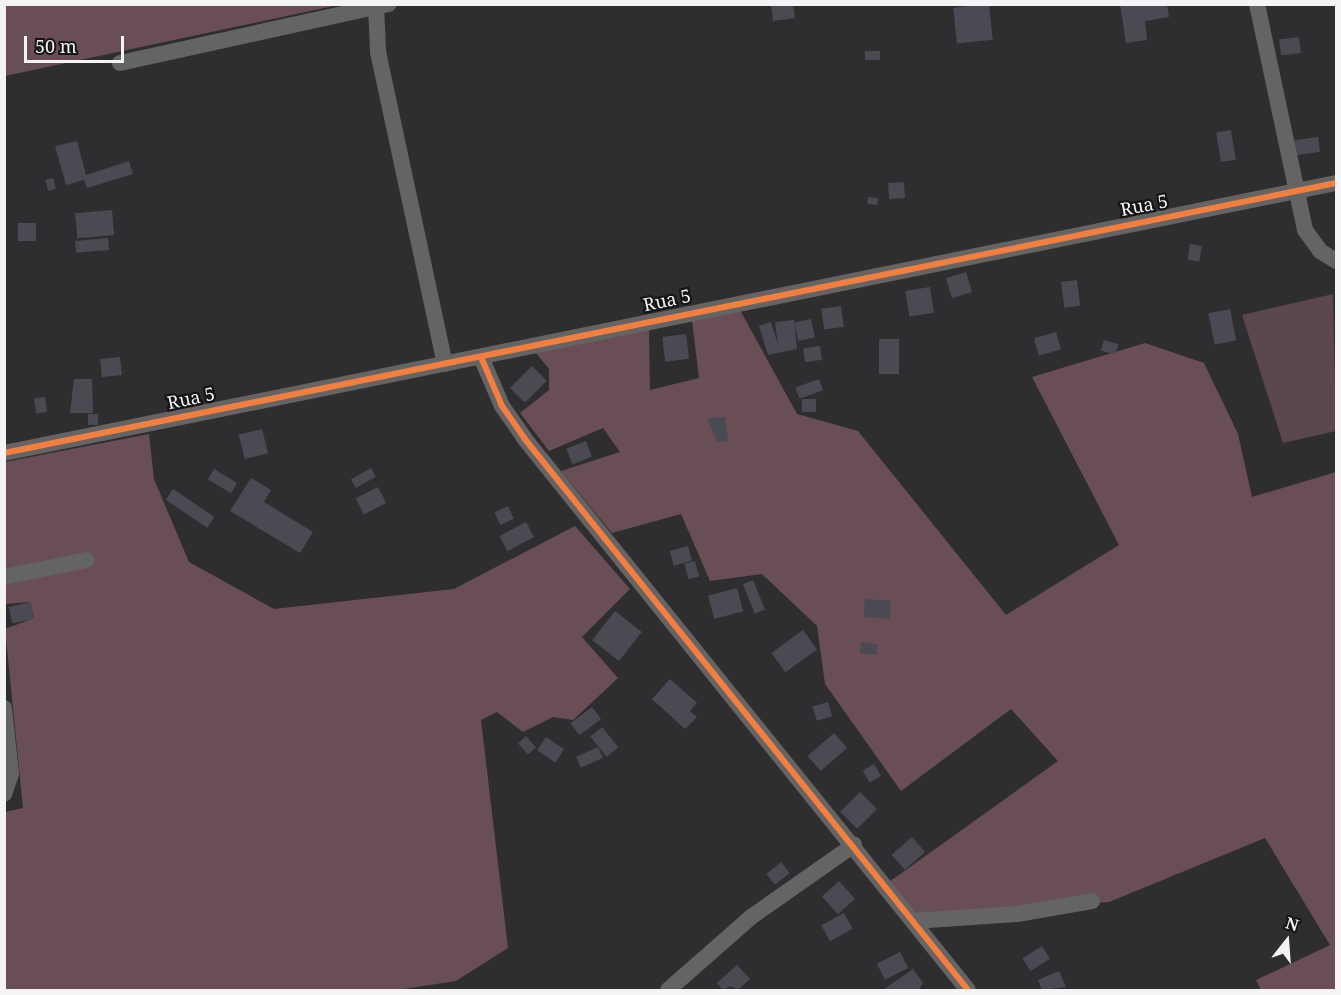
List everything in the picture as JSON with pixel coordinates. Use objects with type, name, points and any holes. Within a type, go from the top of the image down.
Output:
[{"type":"street","points":[[1257,4],[1295,192],[1310,239],[1336,261]]},
{"type":"street","points":[[120,63],[380,5],[378,52],[445,364]]},
{"type":"street","name":"Rua 5","points":[[4,453],[481,357],[916,264],[1336,183]]},
{"type":"street","points":[[481,357],[502,406],[524,438],[854,845],[968,990]]},
{"type":"street","points":[[4,577],[86,560]]},
{"type":"street","points":[[4,708],[10,774],[4,794]]},
{"type":"street","points":[[668,990],[751,917],[854,845]]},
{"type":"street","points":[[913,921],[1017,914],[1092,901]]},
{"type":"shaded area","points":[[5,4],[338,4],[338,5],[5,76]]},
{"type":"shaded area","points":[[1333,294],[1336,431],[1283,443],[1242,315]]},
{"type":"shaded area","points":[[740,310],[797,414],[858,431],[1006,615],[1119,545],[1032,377],[1145,343],[1204,363],[1238,434],[1252,497],[1336,472],[1336,990],[1261,990],[1256,980],[1330,945],[1265,838],[1109,902],[919,916],[889,882],[1058,761],[1011,709],[901,791],[825,684],[817,626],[762,574],[710,581],[681,514],[612,533],[561,471],[620,452],[603,428],[549,451],[520,413],[549,390],[549,369],[535,352],[649,328],[650,390],[699,378],[692,321]]},
{"type":"shaded area","points":[[149,434],[154,479],[189,562],[274,609],[454,589],[575,526],[630,589],[582,637],[618,678],[573,720],[553,717],[523,732],[497,712],[481,720],[508,948],[456,981],[397,990],[5,990],[5,812],[23,808],[5,629],[34,618],[30,602],[5,604],[5,462]]},
{"type":"building","points":[[771,4],[793,4],[795,18],[773,21]]},
{"type":"building","points":[[989,4],[993,40],[957,44],[953,8]]},
{"type":"building","points":[[1120,4],[1167,4],[1169,17],[1145,21],[1147,40],[1126,43]]},
{"type":"building","points":[[1299,37],[1301,53],[1281,55],[1279,39]]},
{"type":"building","points":[[865,51],[880,51],[880,60],[865,60]]},
{"type":"building","points":[[1231,130],[1236,160],[1221,162],[1216,132]]},
{"type":"building","points":[[1318,137],[1320,152],[1296,155],[1294,140]]},
{"type":"building","points":[[77,141],[86,175],[129,161],[133,174],[87,188],[84,180],[66,185],[55,146]]},
{"type":"building","points":[[53,178],[56,189],[48,191],[45,180]]},
{"type":"building","points":[[904,182],[905,198],[889,199],[888,183]]},
{"type":"building","points":[[868,197],[878,198],[877,205],[867,204]]},
{"type":"building","points":[[112,210],[114,235],[77,238],[75,213]]},
{"type":"building","points":[[18,223],[36,223],[36,241],[18,241]]},
{"type":"building","points":[[108,238],[109,250],[76,253],[75,241]]},
{"type":"building","points":[[1190,244],[1202,246],[1199,262],[1187,260]]},
{"type":"building","points":[[966,272],[972,292],[952,298],[946,278]]},
{"type":"building","points":[[1077,280],[1080,306],[1064,308],[1061,282]]},
{"type":"building","points":[[930,287],[934,313],[909,317],[905,291]]},
{"type":"building","points":[[841,306],[844,327],[824,330],[821,309]]},
{"type":"building","points":[[1230,309],[1236,340],[1215,345],[1208,313]]},
{"type":"building","points":[[811,319],[815,338],[798,341],[794,323]]},
{"type":"building","points":[[794,320],[797,349],[768,355],[759,326],[771,322],[778,345],[775,322]]},
{"type":"building","points":[[1056,332],[1061,349],[1039,356],[1034,338]]},
{"type":"building","points":[[686,334],[689,359],[665,362],[662,337]]},
{"type":"building","points":[[879,339],[899,339],[899,374],[879,374]]},
{"type":"building","points":[[1104,340],[1118,344],[1115,355],[1101,351]]},
{"type":"building","points":[[820,346],[822,360],[805,362],[803,348]]},
{"type":"building","points":[[120,357],[122,375],[102,377],[100,359]]},
{"type":"building","points":[[532,366],[547,381],[525,403],[510,388]]},
{"type":"building","points":[[74,379],[92,379],[93,413],[70,413]]},
{"type":"building","points":[[819,379],[823,390],[800,399],[796,388]]},
{"type":"building","points":[[45,397],[47,412],[36,413],[34,399]]},
{"type":"building","points":[[802,399],[816,399],[816,412],[802,412]]},
{"type":"building","points":[[88,414],[98,414],[98,425],[88,425]]},
{"type":"building","points":[[725,417],[728,441],[717,442],[707,419]]},
{"type":"building","points":[[262,429],[268,453],[245,459],[239,435]]},
{"type":"building","points":[[586,441],[592,457],[572,464],[566,449]]},
{"type":"building","points":[[371,468],[376,477],[356,488],[351,479]]},
{"type":"building","points":[[214,469],[237,483],[231,493],[208,479]]},
{"type":"building","points":[[251,478],[271,490],[264,502],[313,532],[300,553],[230,511]]},
{"type":"building","points":[[378,487],[386,503],[364,514],[356,498]]},
{"type":"building","points":[[173,489],[214,517],[207,528],[166,500]]},
{"type":"building","points":[[508,506],[514,519],[500,525],[494,512]]},
{"type":"building","points":[[526,522],[534,537],[507,551],[500,536]]},
{"type":"building","points":[[688,546],[692,560],[674,566],[670,551]]},
{"type":"building","points":[[695,561],[699,576],[689,579],[684,564]]},
{"type":"building","points":[[753,580],[765,610],[755,614],[743,584]]},
{"type":"building","points":[[737,588],[743,611],[714,619],[708,596]]},
{"type":"building","points":[[865,599],[891,601],[890,619],[864,617]]},
{"type":"building","points":[[30,602],[34,619],[12,624],[9,607]]},
{"type":"building","points":[[615,611],[642,632],[619,661],[592,640]]},
{"type":"building","points":[[803,630],[817,649],[786,672],[771,653]]},
{"type":"building","points":[[861,642],[878,644],[877,655],[860,653]]},
{"type":"building","points":[[670,679],[697,703],[690,711],[697,717],[685,729],[652,699]]},
{"type":"building","points":[[828,702],[832,716],[817,721],[813,706]]},
{"type":"building","points":[[592,707],[601,719],[579,735],[570,723]]},
{"type":"building","points":[[602,727],[618,747],[607,757],[590,736]]},
{"type":"building","points":[[834,733],[847,748],[821,771],[808,756]]},
{"type":"building","points":[[526,736],[536,747],[528,755],[518,743]]},
{"type":"building","points":[[546,737],[564,749],[555,763],[537,750]]},
{"type":"building","points":[[598,747],[603,758],[581,768],[576,757]]},
{"type":"building","points":[[874,764],[881,776],[870,783],[863,770]]},
{"type":"building","points":[[860,792],[877,809],[857,829],[840,812]]},
{"type":"building","points":[[912,837],[925,852],[905,870],[892,855]]},
{"type":"building","points":[[781,862],[790,873],[775,885],[766,874]]},
{"type":"building","points":[[839,881],[855,899],[838,914],[822,896]]},
{"type":"building","points":[[844,913],[853,929],[830,941],[821,926]]},
{"type":"building","points":[[1042,946],[1050,959],[1030,971],[1022,958]]},
{"type":"building","points":[[900,952],[908,968],[885,980],[877,964]]},
{"type":"building","points":[[737,965],[750,979],[738,990],[731,986],[723,990],[717,983]]},
{"type":"building","points":[[913,969],[923,983],[919,990],[883,990]]},
{"type":"building","points":[[1059,971],[1066,987],[1042,990],[1038,980]]},
{"type":"cycle path","points":[[4,453],[1336,183]]},
{"type":"cycle path","points":[[481,357],[502,406],[524,438],[968,990]]}]
